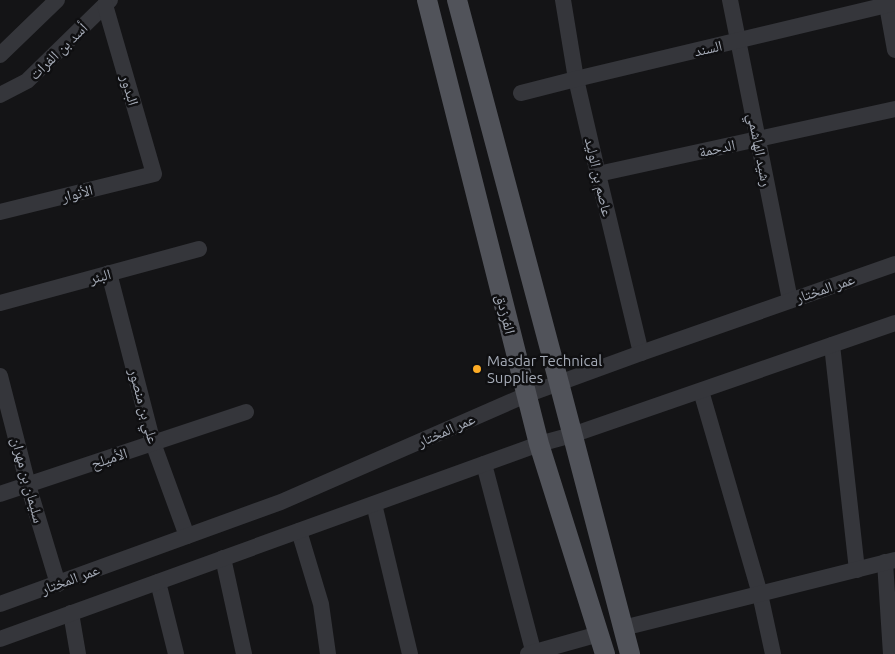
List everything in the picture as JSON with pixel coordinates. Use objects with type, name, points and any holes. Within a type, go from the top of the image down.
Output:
[{"type":"main road","name":"الفرزدق","points":[[427,0],[539,444],[605,654]]},
{"type":"main road","points":[[457,0],[630,654]]},
{"type":"street","points":[[0,54],[56,0]]},
{"type":"street","name":"عاصم بن الوليد","points":[[563,0],[576,78],[641,353]]},
{"type":"street","name":"رشيد الهاشمي","points":[[730,0],[790,300]]},
{"type":"street","name":"أسد بن الفرات","points":[[0,95],[27,81],[108,3]]},
{"type":"street","name":"البدور","points":[[108,3],[154,174]]},
{"type":"street","points":[[889,3],[895,50]]},
{"type":"street","name":"السند","points":[[520,93],[889,3]]},
{"type":"street","name":"الدحمة","points":[[598,174],[895,110]]},
{"type":"street","name":"الأنوار","points":[[0,212],[154,174]]},
{"type":"street","name":"البئر","points":[[0,303],[199,249]]},
{"type":"street","name":"عمر المختار","points":[[0,604],[281,502],[526,395],[895,264]]},
{"type":"street","name":"علي بن منصور","points":[[109,273],[152,444],[187,536]]},
{"type":"street","points":[[0,639],[539,444],[572,435],[895,323]]},
{"type":"street","points":[[832,345],[857,570]]},
{"type":"street","name":"سليمان بن مهران","points":[[0,376],[28,485],[58,584]]},
{"type":"street","points":[[701,391],[760,594],[773,654]]},
{"type":"street","name":"الأميلح","points":[[0,494],[246,412]]},
{"type":"street","points":[[484,464],[532,654],[599,634]]},
{"type":"street","points":[[374,504],[410,654]]},
{"type":"street","points":[[299,531],[321,604],[328,654]]},
{"type":"street","points":[[223,558],[244,654]]},
{"type":"street","points":[[623,628],[890,561],[891,654]]},
{"type":"street","points":[[158,582],[176,654]]},
{"type":"street","points":[[72,613],[78,654]]},
{"type":"place","name":"Masdar Technical Supplies","points":[[477,369]]}]
